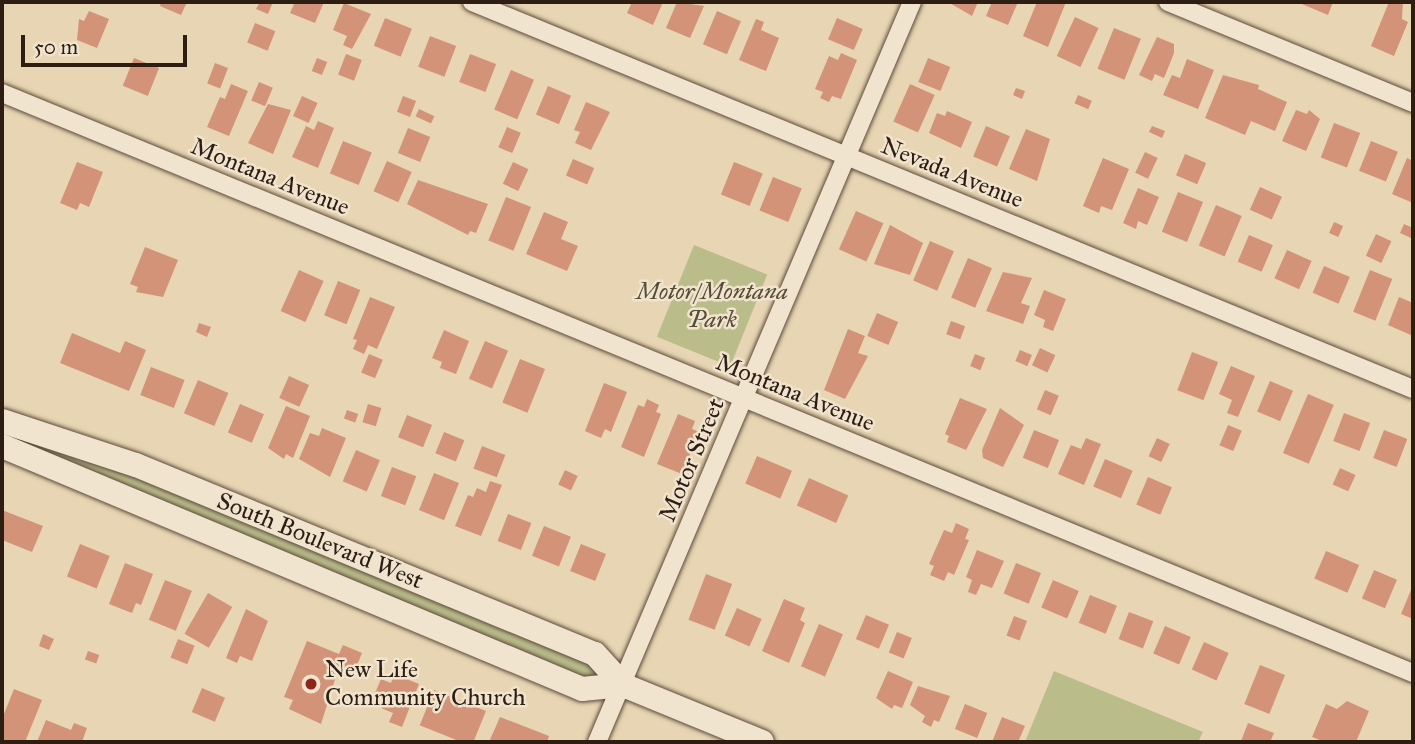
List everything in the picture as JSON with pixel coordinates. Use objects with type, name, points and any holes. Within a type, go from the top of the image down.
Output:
[{"type":"street","name":"Nevada Avenue","points":[[472,2],[1413,389]]},
{"type":"street","name":"Motor Street","points":[[597,742],[912,2]]},
{"type":"street","points":[[1168,2],[1413,103]]},
{"type":"street","name":"Montana Avenue","points":[[2,93],[1413,673]]},
{"type":"street","name":"South Boulevard West","points":[[2,421],[136,465],[595,654],[623,685],[762,742]]},
{"type":"street","name":"South Boulevard West","points":[[2,446],[582,689],[623,685]]},
{"type":"green space","name":"Motor/Montana Park","points":[[694,245],[767,275],[730,366],[657,337]]},
{"type":"green space","points":[[18,441],[126,472],[586,659],[597,674],[591,680]]},
{"type":"green space","points":[[1054,671],[1203,732],[1198,742],[1025,742]]},
{"type":"building","points":[[161,2],[187,2],[181,15],[160,6]]},
{"type":"building","points":[[260,2],[273,2],[268,14],[256,9]]},
{"type":"building","points":[[295,2],[324,2],[315,23],[290,13]]},
{"type":"building","points":[[632,2],[663,2],[653,25],[627,13]]},
{"type":"building","points":[[677,2],[704,6],[690,38],[666,28]]},
{"type":"building","points":[[948,2],[978,2],[972,16]]},
{"type":"building","points":[[992,2],[1018,2],[1008,25],[986,16]]},
{"type":"building","points":[[1037,2],[1066,2],[1048,47],[1023,36]]},
{"type":"building","points":[[1297,2],[1333,2],[1328,15]]},
{"type":"building","points":[[1389,2],[1403,2],[1402,19],[1408,22],[1394,56],[1371,46]]},
{"type":"building","points":[[344,3],[371,14],[352,49],[343,45],[347,36],[333,30]]},
{"type":"building","points":[[89,11],[109,19],[97,48],[77,40],[79,19],[84,21]]},
{"type":"building","points":[[717,11],[741,21],[727,54],[703,44]]},
{"type":"building","points":[[1075,17],[1099,28],[1080,67],[1057,56]]},
{"type":"building","points":[[385,18],[412,29],[401,57],[374,46]]},
{"type":"building","points":[[837,18],[863,29],[854,50],[828,39]]},
{"type":"building","points":[[756,19],[764,22],[761,30],[779,38],[766,71],[739,60]]},
{"type":"building","points":[[255,23],[275,31],[268,51],[247,42]]},
{"type":"building","points":[[1114,28],[1141,39],[1124,80],[1098,69]]},
{"type":"building","points":[[430,36],[456,46],[444,77],[418,67]]},
{"type":"building","points":[[1157,37],[1174,44],[1174,53],[1164,78],[1155,74],[1152,81],[1139,75]]},
{"type":"building","points":[[841,53],[857,60],[841,99],[832,96],[829,102],[820,98],[823,92],[815,89],[829,56],[838,60]]},
{"type":"building","points":[[346,54],[362,60],[354,81],[338,75]]},
{"type":"building","points":[[470,54],[496,64],[485,92],[459,82]]},
{"type":"building","points":[[134,58],[159,68],[148,96],[123,86]]},
{"type":"building","points":[[317,58],[327,62],[322,75],[312,71]]},
{"type":"building","points":[[928,58],[950,67],[941,91],[918,82]]},
{"type":"building","points":[[1187,59],[1214,70],[1198,109],[1163,95],[1172,75],[1180,78]]},
{"type":"building","points":[[215,63],[228,68],[220,89],[207,84]]},
{"type":"building","points":[[511,70],[534,80],[517,119],[494,110]]},
{"type":"building","points":[[1223,75],[1259,85],[1258,89],[1287,102],[1275,131],[1251,121],[1245,135],[1205,118]]},
{"type":"building","points":[[259,82],[273,88],[265,106],[251,100]]},
{"type":"building","points":[[231,84],[248,91],[229,136],[207,127],[220,97],[225,99]]},
{"type":"building","points":[[910,84],[935,95],[918,132],[893,121]]},
{"type":"building","points":[[548,86],[571,96],[559,124],[536,115]]},
{"type":"building","points":[[1016,88],[1025,91],[1022,99],[1013,95]]},
{"type":"building","points":[[1078,95],[1092,101],[1088,109],[1074,103]]},
{"type":"building","points":[[302,96],[318,103],[309,123],[293,116]]},
{"type":"building","points":[[403,96],[416,101],[410,117],[397,112]]},
{"type":"building","points":[[586,102],[610,112],[591,150],[575,143],[580,132],[574,130]]},
{"type":"building","points":[[268,104],[291,110],[273,154],[248,143]]},
{"type":"building","points":[[419,109],[434,116],[431,123],[416,116]]},
{"type":"building","points":[[1296,110],[1307,114],[1309,110],[1320,119],[1306,151],[1282,141]]},
{"type":"building","points":[[947,111],[972,122],[961,148],[929,133],[937,113],[945,116]]},
{"type":"building","points":[[318,121],[334,128],[318,168],[292,157],[306,126],[314,130]]},
{"type":"building","points":[[1334,123],[1360,133],[1347,168],[1321,158]]},
{"type":"building","points":[[986,126],[1010,136],[997,167],[973,156]]},
{"type":"building","points":[[1152,126],[1165,131],[1162,138],[1149,132]]},
{"type":"building","points":[[507,127],[521,133],[512,153],[498,147]]},
{"type":"building","points":[[408,128],[430,137],[420,162],[398,153]]},
{"type":"building","points":[[1026,129],[1050,139],[1037,181],[1009,169]]},
{"type":"building","points":[[343,141],[372,153],[359,185],[330,173]]},
{"type":"building","points":[[1371,141],[1398,152],[1386,182],[1359,171]]},
{"type":"building","points":[[1145,152],[1158,158],[1148,179],[1135,173]]},
{"type":"building","points":[[1185,154],[1206,163],[1197,184],[1176,175]]},
{"type":"building","points":[[1103,158],[1129,169],[1112,210],[1101,206],[1099,213],[1083,206]]},
{"type":"building","points":[[1407,158],[1413,161],[1413,203],[1392,194]]},
{"type":"building","points":[[573,159],[594,168],[587,185],[566,176]]},
{"type":"building","points":[[387,161],[412,172],[398,202],[374,191]]},
{"type":"building","points":[[77,162],[103,172],[89,207],[80,203],[77,210],[60,203]]},
{"type":"building","points":[[513,162],[528,169],[518,191],[503,184]]},
{"type":"building","points":[[734,162],[763,174],[750,206],[721,194]]},
{"type":"building","points":[[773,177],[802,189],[788,222],[760,210]]},
{"type":"building","points":[[418,180],[488,204],[476,233],[470,231],[468,235],[407,204]]},
{"type":"building","points":[[1260,187],[1282,197],[1272,220],[1250,210]]},
{"type":"building","points":[[1138,188],[1159,197],[1147,225],[1138,221],[1136,229],[1123,223]]},
{"type":"building","points":[[1178,192],[1203,202],[1187,242],[1162,232]]},
{"type":"building","points":[[506,197],[531,207],[513,251],[488,241]]},
{"type":"building","points":[[1216,205],[1242,216],[1225,256],[1199,246]]},
{"type":"building","points":[[856,211],[883,223],[866,262],[839,249]]},
{"type":"building","points":[[544,212],[568,222],[561,239],[578,246],[567,271],[526,254]]},
{"type":"building","points":[[1334,222],[1343,226],[1338,237],[1329,233]]},
{"type":"building","points":[[1404,224],[1413,228],[1411,238],[1400,233]]},
{"type":"building","points":[[890,225],[923,243],[910,275],[874,264]]},
{"type":"building","points":[[1376,234],[1391,241],[1381,263],[1366,256]]},
{"type":"building","points":[[1249,235],[1273,245],[1262,272],[1238,262]]},
{"type":"building","points":[[930,241],[954,251],[937,291],[913,281]]},
{"type":"building","points":[[145,247],[178,260],[163,297],[136,292],[138,287],[130,284]]},
{"type":"building","points":[[1287,250],[1312,261],[1299,289],[1274,278]]},
{"type":"building","points":[[968,258],[992,268],[975,308],[951,298]]},
{"type":"building","points":[[1324,266],[1350,277],[1338,304],[1313,293]]},
{"type":"building","points":[[299,270],[324,281],[305,322],[281,311]]},
{"type":"building","points":[[1370,270],[1392,279],[1375,321],[1353,312]]},
{"type":"building","points":[[1003,272],[1032,278],[1021,303],[1030,306],[1023,324],[986,311]]},
{"type":"building","points":[[338,281],[360,290],[346,324],[324,315]]},
{"type":"building","points":[[1044,290],[1066,299],[1053,331],[1043,327],[1045,320],[1034,315]]},
{"type":"building","points":[[370,297],[395,307],[377,349],[368,345],[364,354],[353,349],[357,340],[353,339]]},
{"type":"building","points":[[1399,297],[1413,303],[1413,336],[1388,325]]},
{"type":"building","points":[[877,313],[898,322],[888,345],[867,336]]},
{"type":"building","points":[[951,321],[965,326],[960,339],[946,334]]},
{"type":"building","points":[[199,323],[211,327],[207,337],[196,332]]},
{"type":"building","points":[[848,329],[865,336],[858,353],[868,356],[845,399],[824,390]]},
{"type":"building","points":[[444,330],[469,341],[456,374],[440,368],[442,362],[432,358]]},
{"type":"building","points":[[72,333],[120,353],[125,341],[146,350],[129,391],[60,363]]},
{"type":"building","points":[[485,341],[508,351],[492,389],[469,379]]},
{"type":"building","points":[[1040,348],[1055,355],[1047,372],[1032,365]]},
{"type":"building","points":[[1020,350],[1032,355],[1027,366],[1015,361]]},
{"type":"building","points":[[1192,352],[1218,362],[1203,400],[1177,390]]},
{"type":"building","points":[[369,354],[383,360],[375,378],[361,372]]},
{"type":"building","points":[[975,354],[985,358],[980,370],[970,366]]},
{"type":"building","points":[[520,359],[545,369],[527,413],[502,403]]},
{"type":"building","points":[[1231,366],[1255,376],[1238,417],[1227,413],[1232,400],[1219,394]]},
{"type":"building","points":[[151,367],[185,380],[174,408],[140,395]]},
{"type":"building","points":[[289,376],[309,385],[299,407],[279,398]]},
{"type":"building","points":[[198,380],[228,393],[214,426],[184,413]]},
{"type":"building","points":[[1270,381],[1293,391],[1280,421],[1257,411]]},
{"type":"building","points":[[604,383],[627,392],[611,432],[605,429],[601,438],[585,431]]},
{"type":"building","points":[[1045,390],[1059,396],[1051,415],[1037,409]]},
{"type":"building","points":[[1308,394],[1334,405],[1309,464],[1283,453]]},
{"type":"building","points":[[960,398],[987,409],[966,450],[947,442],[949,436],[945,434]]},
{"type":"building","points":[[647,399],[659,405],[656,412],[661,414],[644,457],[621,447],[638,405],[644,407]]},
{"type":"building","points":[[240,404],[264,414],[252,443],[228,433]]},
{"type":"building","points":[[368,404],[381,408],[376,426],[362,422]]},
{"type":"building","points":[[286,406],[310,416],[293,458],[286,454],[284,459],[268,448]]},
{"type":"building","points":[[1000,408],[1024,425],[1003,467],[983,458],[982,450]]},
{"type":"building","points":[[347,410],[358,414],[355,423],[344,418]]},
{"type":"building","points":[[1344,413],[1370,423],[1359,451],[1333,441]]},
{"type":"building","points":[[678,414],[695,421],[692,429],[699,432],[682,474],[657,464]]},
{"type":"building","points":[[407,415],[432,425],[423,447],[398,437]]},
{"type":"building","points":[[1228,425],[1242,431],[1233,451],[1219,445]]},
{"type":"building","points":[[322,428],[346,438],[330,477],[299,459],[310,433],[319,436]]},
{"type":"building","points":[[1034,430],[1059,440],[1048,468],[1023,458]]},
{"type":"building","points":[[1384,430],[1407,439],[1397,467],[1373,458]]},
{"type":"building","points":[[444,432],[464,440],[456,462],[435,453]]},
{"type":"building","points":[[1086,438],[1101,444],[1084,485],[1058,474],[1071,445],[1081,449]]},
{"type":"building","points":[[1157,438],[1170,444],[1161,462],[1149,456]]},
{"type":"building","points":[[482,446],[505,455],[497,477],[473,468]]},
{"type":"building","points":[[356,450],[380,460],[367,491],[343,481]]},
{"type":"building","points":[[757,456],[792,471],[780,498],[745,484]]},
{"type":"building","points":[[1105,459],[1133,471],[1121,498],[1093,487]]},
{"type":"building","points":[[392,467],[416,476],[405,505],[381,496]]},
{"type":"building","points":[[1340,468],[1356,475],[1348,491],[1333,484]]},
{"type":"building","points":[[565,470],[578,476],[571,490],[558,485]]},
{"type":"building","points":[[434,473],[459,483],[444,520],[419,510]]},
{"type":"building","points":[[1148,477],[1172,487],[1160,515],[1136,505]]},
{"type":"building","points":[[809,478],[848,495],[836,523],[797,505]]},
{"type":"building","points":[[490,481],[502,485],[481,536],[455,526],[468,495],[473,497],[477,488],[486,492]]},
{"type":"building","points":[[2,510],[43,526],[32,552],[2,540]]},
{"type":"building","points":[[508,514],[531,523],[521,550],[498,541]]},
{"type":"building","points":[[956,523],[969,529],[965,539],[969,540],[954,575],[948,572],[944,581],[930,575],[934,566],[929,564],[944,530],[952,533]]},
{"type":"building","points":[[544,526],[571,537],[559,567],[532,556]]},
{"type":"building","points":[[80,544],[110,556],[97,588],[67,576]]},
{"type":"building","points":[[581,544],[606,554],[595,581],[570,571]]},
{"type":"building","points":[[977,550],[1004,561],[992,588],[981,584],[976,595],[968,592],[972,580],[966,577]]},
{"type":"building","points":[[1326,551],[1359,565],[1347,593],[1314,579]]},
{"type":"building","points":[[125,563],[153,574],[141,605],[136,603],[132,613],[109,604]]},
{"type":"building","points":[[1016,563],[1041,573],[1029,604],[1004,594]]},
{"type":"building","points":[[1374,570],[1397,580],[1385,608],[1362,599]]},
{"type":"building","points":[[706,574],[732,584],[715,630],[688,620]]},
{"type":"building","points":[[165,580],[192,591],[176,631],[149,620]]},
{"type":"building","points":[[1053,580],[1079,591],[1067,619],[1041,608]]},
{"type":"building","points":[[1413,585],[1413,619],[1401,614]]},
{"type":"building","points":[[208,593],[232,607],[209,648],[185,634]]},
{"type":"building","points":[[1090,595],[1117,606],[1106,634],[1079,623]]},
{"type":"building","points":[[784,599],[805,608],[800,620],[805,623],[789,663],[762,651]]},
{"type":"building","points":[[737,608],[762,619],[749,646],[725,635]]},
{"type":"building","points":[[246,609],[268,621],[252,661],[240,656],[237,663],[226,658]]},
{"type":"building","points":[[1129,612],[1153,621],[1143,648],[1119,639]]},
{"type":"building","points":[[866,615],[889,625],[879,649],[856,639]]},
{"type":"building","points":[[1014,616],[1027,621],[1020,641],[1006,636]]},
{"type":"building","points":[[819,624],[843,634],[825,677],[801,666]]},
{"type":"building","points":[[1165,626],[1191,637],[1179,665],[1153,654]]},
{"type":"building","points":[[897,632],[912,638],[904,658],[889,652]]},
{"type":"building","points":[[43,634],[54,639],[49,650],[39,646]]},
{"type":"building","points":[[178,639],[195,646],[187,664],[171,658]]},
{"type":"building","name":"New Life Community Church","points":[[307,641],[339,654],[343,645],[362,653],[353,675],[338,670],[321,724],[289,709],[293,700],[284,697]]},
{"type":"building","points":[[1204,642],[1229,653],[1216,680],[1192,669]]},
{"type":"building","points":[[88,651],[99,655],[96,664],[85,659]]},
{"type":"building","points":[[1260,665],[1285,675],[1269,714],[1244,704]]},
{"type":"building","points":[[888,671],[913,682],[902,708],[894,705],[892,709],[876,698]]},
{"type":"building","points":[[394,674],[419,684],[402,727],[389,722],[393,713],[381,708],[383,702],[373,698],[381,679],[391,683]]},
{"type":"building","points":[[918,686],[950,696],[939,722],[934,720],[931,727],[922,722],[925,716],[910,705]]},
{"type":"building","points":[[202,688],[225,698],[215,722],[192,712]]},
{"type":"building","points":[[14,689],[42,700],[25,742],[2,742],[2,719]]},
{"type":"building","points":[[434,690],[486,711],[473,742],[461,742],[420,725]]},
{"type":"building","points":[[1347,701],[1369,711],[1356,742],[1325,742],[1312,737],[1326,704],[1337,709]]},
{"type":"building","points":[[965,704],[987,713],[977,738],[955,729]]},
{"type":"building","points":[[500,717],[549,736],[547,742],[489,742]]},
{"type":"building","points":[[1002,717],[1025,726],[1018,742],[992,742]]},
{"type":"building","points":[[46,720],[71,730],[74,723],[87,728],[82,742],[37,742]]},
{"type":"building","points":[[1248,723],[1274,733],[1270,742],[1241,741]]},
{"type":"place","name":"New Life Community Church","points":[[311,684]]}]
